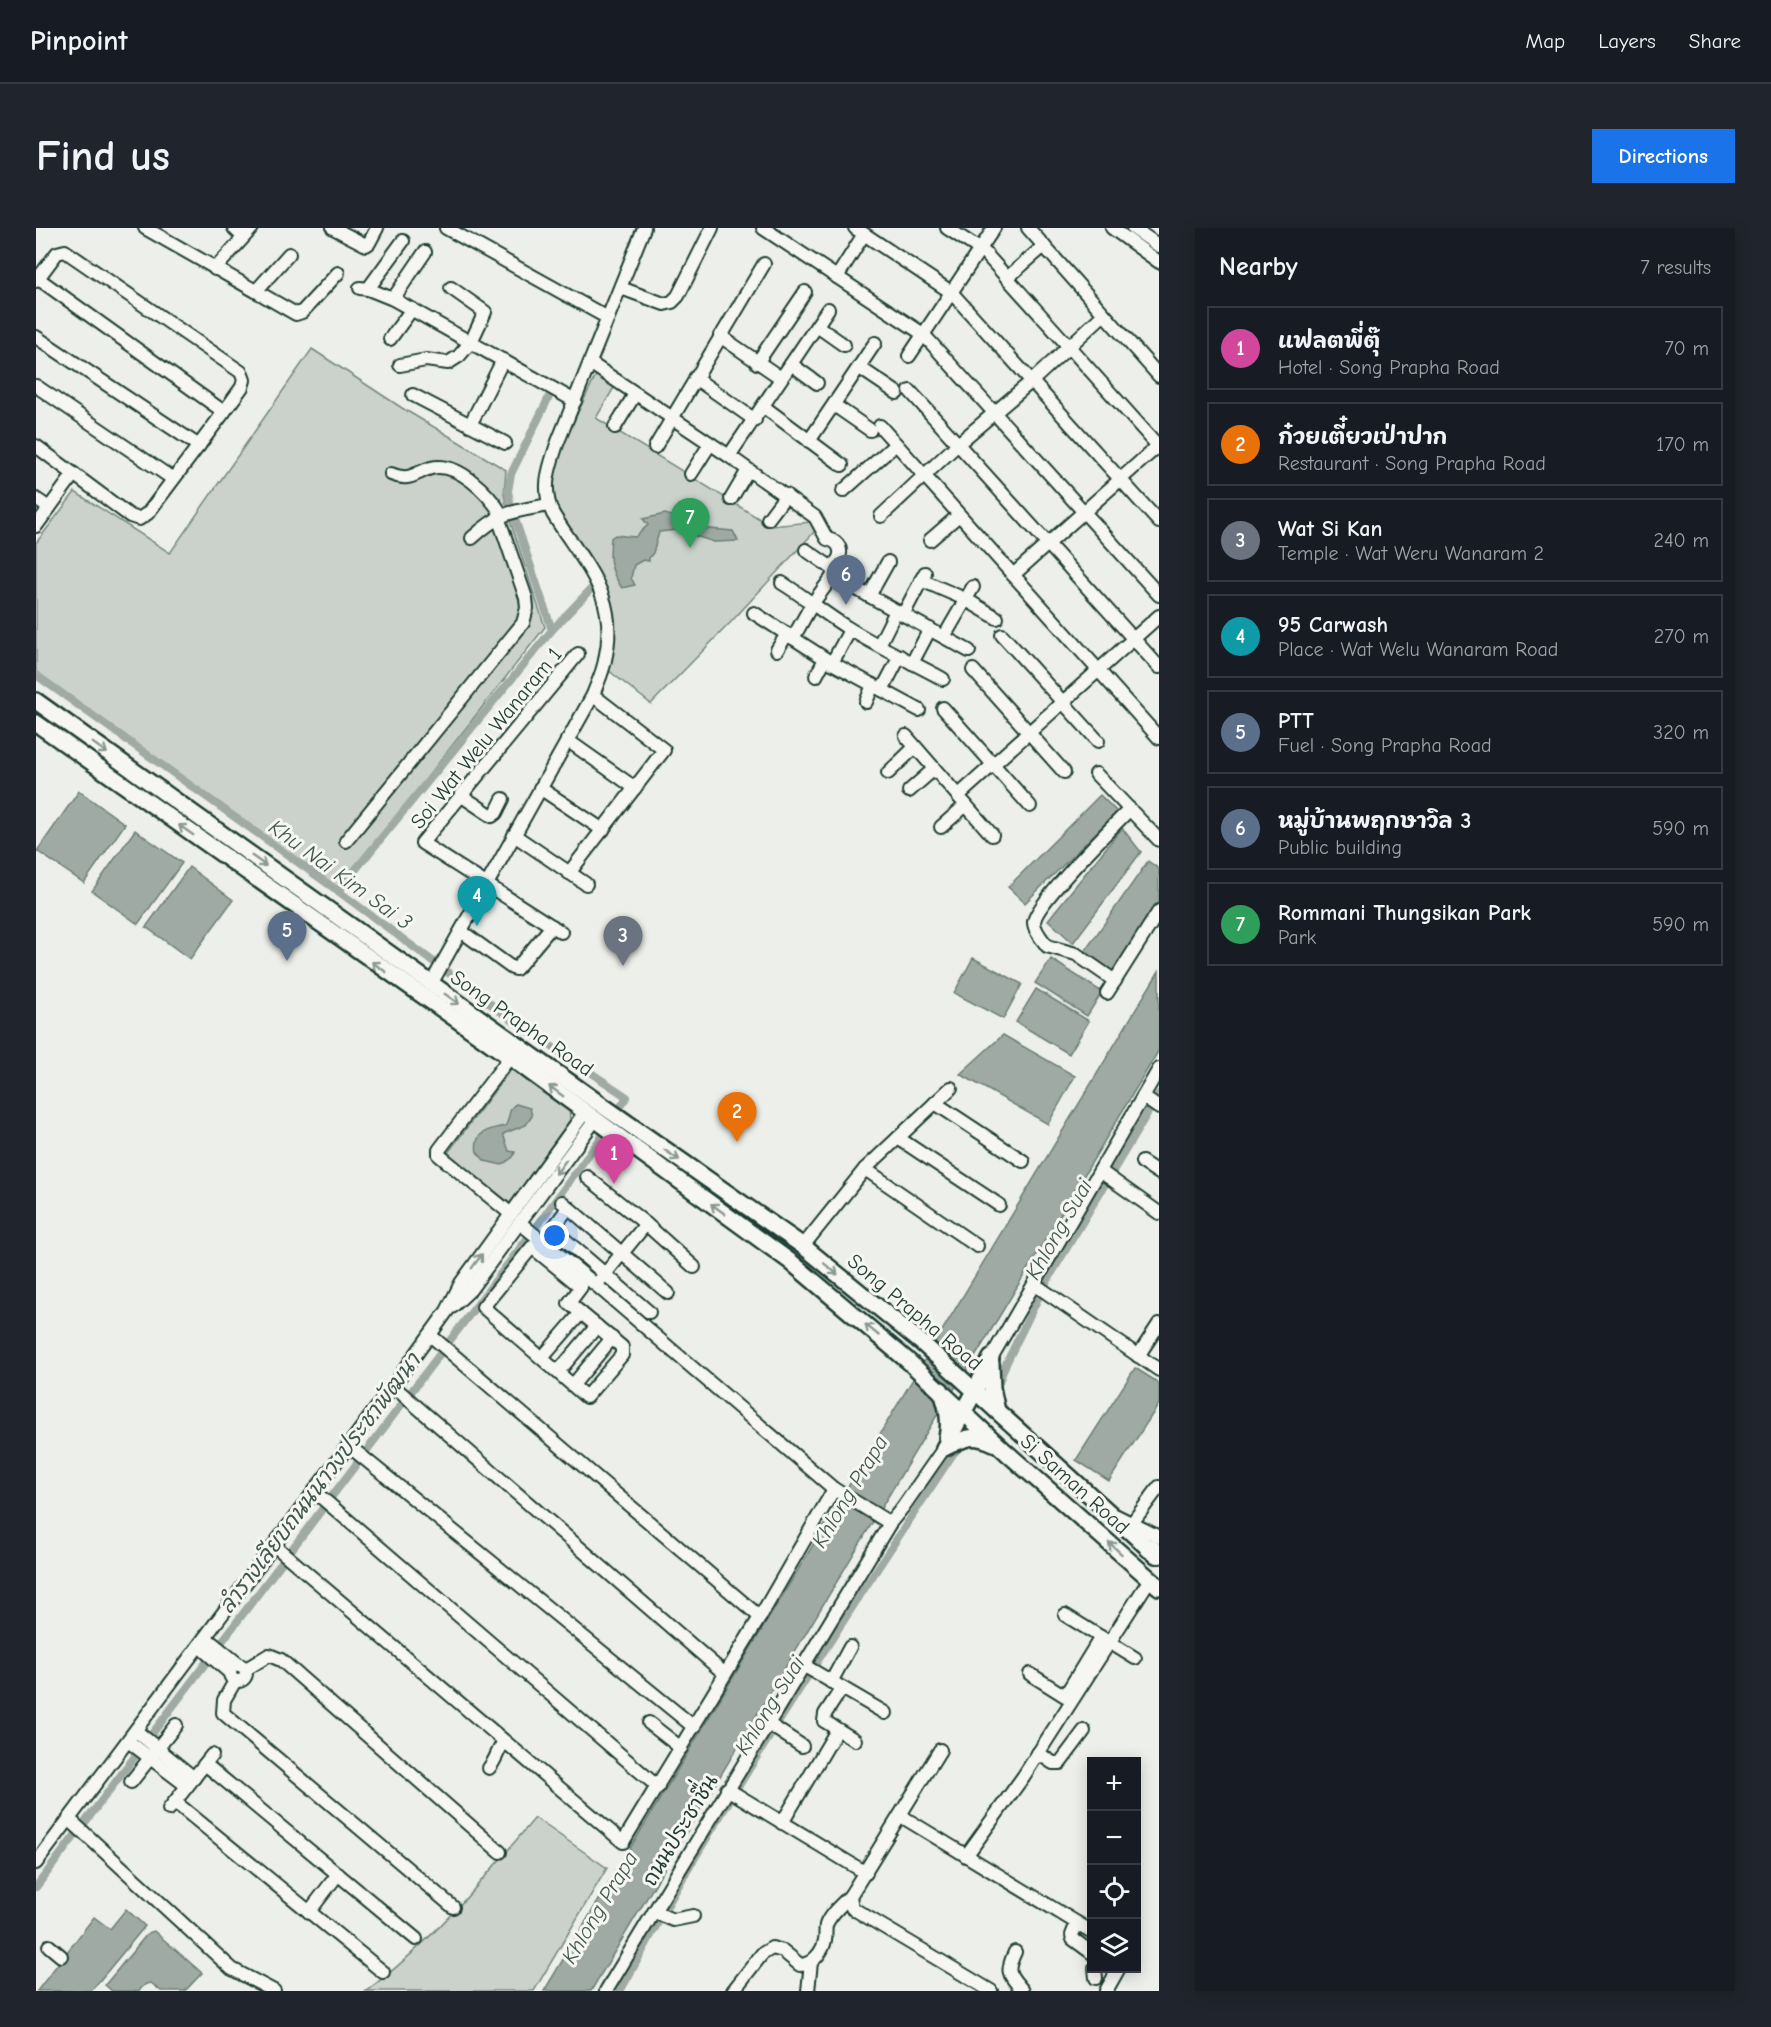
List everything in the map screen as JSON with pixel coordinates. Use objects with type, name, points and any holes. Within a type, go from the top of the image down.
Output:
[{"type":"main road","name":"Song Prapha Road","points":[[36,701],[72,729],[436,975],[601,1116],[699,1195],[791,1262],[912,1364],[946,1398],[964,1411]]},
{"type":"main road","name":"Song Prapha Road","points":[[36,723],[510,1057],[601,1116],[624,1121],[803,1246],[950,1368],[965,1376],[975,1391]]},
{"type":"main road","points":[[63,742],[72,729]]},
{"type":"main road","points":[[699,1195],[709,1180]]},
{"type":"main road","points":[[912,1364],[915,1356],[925,1346]]},
{"type":"main road","points":[[965,1376],[980,1370],[991,1358]]},
{"type":"main road","points":[[944,1448],[991,1358]]},
{"type":"main road","points":[[991,1358],[992,1388],[997,1411]]},
{"type":"main road","name":"Si Saman Road","points":[[975,1391],[1110,1513],[1156,1549]]},
{"type":"main road","points":[[944,1448],[949,1426],[946,1398]]},
{"type":"main road","name":"Si Saman Road","points":[[964,1411],[1154,1583]]},
{"type":"main road","points":[[944,1448],[968,1437],[980,1437],[1000,1445],[1009,1441],[1016,1428]]},
{"type":"street","points":[[145,228],[215,270],[296,314],[302,312],[338,273]]},
{"type":"street","points":[[156,228],[167,241]]},
{"type":"street","points":[[215,270],[248,233],[234,228]]},
{"type":"street","points":[[333,228],[366,244],[369,243],[376,228]]},
{"type":"street","points":[[446,228],[608,318]]},
{"type":"street","points":[[436,975],[593,695],[605,662],[609,638],[608,610],[601,589],[549,505],[546,487],[548,470],[574,401],[644,228]]},
{"type":"street","points":[[621,288],[664,304],[672,302],[678,296],[712,228]]},
{"type":"street","points":[[763,228],[923,334],[1159,595]]},
{"type":"street","points":[[947,228],[980,248],[1159,446],[1014,575]]},
{"type":"street","points":[[909,356],[994,228]]},
{"type":"street","points":[[1028,228],[1159,376]]},
{"type":"street","points":[[1112,228],[1159,262]]},
{"type":"street","points":[[1133,228],[1159,246]]},
{"type":"street","points":[[837,277],[860,231],[951,292],[1159,522]]},
{"type":"street","points":[[403,241],[364,289],[393,298],[574,401]]},
{"type":"street","points":[[1007,278],[1044,246]]},
{"type":"street","points":[[36,446],[130,516],[139,519],[148,513],[224,412],[242,387],[244,380],[241,372],[65,251],[57,253],[37,279],[224,412]]},
{"type":"street","points":[[393,298],[425,252]]},
{"type":"street","points":[[256,291],[289,254]]},
{"type":"street","points":[[655,447],[764,264]]},
{"type":"street","points":[[400,365],[426,360],[448,363],[459,356],[471,342],[485,312],[451,288]]},
{"type":"street","points":[[757,363],[805,292]]},
{"type":"street","points":[[390,339],[412,309]]},
{"type":"street","points":[[729,456],[828,309]]},
{"type":"street","points":[[881,516],[959,444],[1033,381],[1104,314]]},
{"type":"street","points":[[817,326],[844,345]]},
{"type":"street","points":[[720,336],[781,378]]},
{"type":"street","points":[[36,337],[198,446]]},
{"type":"street","points":[[809,441],[875,343]]},
{"type":"street","points":[[470,425],[502,360]]},
{"type":"street","points":[[590,363],[786,495],[815,517],[826,537],[834,540],[839,546],[841,553],[839,559],[812,604],[790,636],[777,650]]},
{"type":"street","points":[[791,364],[818,383]]},
{"type":"street","points":[[860,368],[897,393]]},
{"type":"street","points":[[695,378],[754,420]]},
{"type":"street","points":[[36,386],[173,479]]},
{"type":"street","points":[[910,391],[1159,667]]},
{"type":"street","points":[[615,427],[635,394]]},
{"type":"street","points":[[413,395],[505,443]]},
{"type":"street","points":[[834,405],[875,428],[896,444],[1159,738]]},
{"type":"street","points":[[764,407],[842,465]]},
{"type":"street","points":[[691,474],[710,444]]},
{"type":"street","points":[[843,491],[896,444]]},
{"type":"street","points":[[346,841],[523,623],[527,608],[502,515],[495,503],[478,486],[443,466],[429,468],[406,477],[391,474]]},
{"type":"street","points":[[731,499],[748,470]]},
{"type":"street","points":[[36,526],[74,474]]},
{"type":"street","points":[[768,519],[786,495]]},
{"type":"street","points":[[36,499],[49,508]]},
{"type":"street","points":[[472,538],[502,515],[524,508],[549,505]]},
{"type":"street","points":[[930,540],[959,515]]},
{"type":"street","points":[[806,550],[869,596],[969,651]]},
{"type":"street","points":[[869,596],[888,562]]},
{"type":"street","points":[[879,645],[923,577],[965,598],[997,618]]},
{"type":"street","points":[[782,583],[850,630],[943,679]]},
{"type":"street","points":[[944,637],[973,586]]},
{"type":"street","points":[[754,613],[828,661],[919,710]]},
{"type":"street","points":[[941,827],[993,764],[1159,616]]},
{"type":"street","points":[[912,663],[930,629]]},
{"type":"street","points":[[816,676],[850,630]]},
{"type":"street","points":[[1002,635],[1098,741]]},
{"type":"street","name":"Soi Wat Welu Wanaram 1","points":[[486,885],[422,843],[578,654]]},
{"type":"street","points":[[866,702],[900,656]]},
{"type":"street","points":[[973,670],[1064,772]]},
{"type":"street","points":[[569,873],[664,750],[593,695]]},
{"type":"street","points":[[943,708],[1030,806]]},
{"type":"street","points":[[906,736],[992,835]]},
{"type":"street","points":[[567,740],[635,788]]},
{"type":"street","points":[[888,773],[915,747]]},
{"type":"street","points":[[909,791],[934,769]]},
{"type":"street","points":[[1096,774],[1159,840]]},
{"type":"street","points":[[540,788],[603,830]]},
{"type":"street","points":[[462,796],[492,816],[503,799]]},
{"type":"street","points":[[1115,981],[1076,954],[1047,946],[1034,922],[1038,912],[1054,891],[1130,809]]},
{"type":"street","points":[[514,835],[586,884]]},
{"type":"street","points":[[461,932],[516,969],[556,929],[486,885]]},
{"type":"street","points":[[1107,993],[1159,911]]},
{"type":"street","points":[[510,1057],[439,1150],[439,1155],[511,1214]]},
{"type":"street","points":[[991,1358],[1039,1288],[1106,1175],[1159,1069]]},
{"type":"street","points":[[803,1246],[866,1169],[951,1088]]},
{"type":"street","points":[[1144,1098],[1159,1108]]},
{"type":"street","points":[[935,1103],[1023,1161]]},
{"type":"street","points":[[36,1863],[143,1745],[282,1552],[317,1495],[402,1394],[430,1335],[447,1311],[461,1284],[511,1214],[601,1116]]},
{"type":"street","points":[[447,1311],[470,1290],[601,1116]]},
{"type":"street","points":[[898,1138],[999,1205]]},
{"type":"street","points":[[1142,1162],[1159,1173]]},
{"type":"street","points":[[866,1169],[977,1246]]},
{"type":"street","points":[[1106,1175],[1159,1213]]},
{"type":"street","points":[[587,1177],[646,1224],[694,1267]]},
{"type":"street","points":[[649,1312],[555,1231],[554,1227],[565,1205],[668,1293]]},
{"type":"street","points":[[521,1223],[837,1491],[890,1523]]},
{"type":"street","points":[[596,1285],[646,1224]]},
{"type":"street","points":[[532,1247],[581,1287],[569,1303],[597,1326],[621,1345],[623,1351],[586,1397],[483,1307],[532,1247]]},
{"type":"street","points":[[1039,1288],[1159,1371]]},
{"type":"street","points":[[542,1358],[581,1313]]},
{"type":"street","points":[[1138,1356],[1159,1324]]},
{"type":"street","points":[[558,1372],[597,1326]]},
{"type":"street","points":[[430,1335],[760,1617]]},
{"type":"street","points":[[573,1385],[612,1338]]},
{"type":"street","points":[[402,1394],[725,1674]]},
{"type":"street","name":"ถนนประชาชื่น","points":[[606,1991],[659,1915],[809,1668],[890,1523],[944,1448]]},
{"type":"street","points":[[353,1450],[694,1727]]},
{"type":"street","points":[[1132,1523],[1159,1487]]},
{"type":"street","points":[[282,1552],[620,1842],[624,1842],[837,1491]]},
{"type":"street","points":[[317,1495],[658,1787]]},
{"type":"street","points":[[1110,1513],[1132,1523],[1156,1549]]},
{"type":"street","points":[[1030,1674],[1065,1696],[1106,1640],[1154,1583]]},
{"type":"street","points":[[1065,1615],[1135,1658]]},
{"type":"street","points":[[966,1856],[1038,1754],[1106,1640]]},
{"type":"street","points":[[850,1647],[824,1718],[826,1724],[855,1740]]},
{"type":"street","points":[[211,1649],[237,1672]]},
{"type":"street","points":[[453,1907],[223,1713],[224,1700],[237,1672],[269,1654],[281,1660],[500,1852]]},
{"type":"street","points":[[809,1668],[885,1713]]},
{"type":"street","points":[[649,1723],[681,1748]]},
{"type":"street","points":[[130,1782],[143,1745],[176,1725]]},
{"type":"street","points":[[772,1727],[802,1746]]},
{"type":"street","points":[[782,1822],[837,1730]]},
{"type":"street","points":[[1038,1754],[1053,1763],[1060,1763],[1084,1731]]},
{"type":"street","points":[[489,1768],[495,1761],[497,1750],[504,1742]]},
{"type":"street","points":[[143,1745],[190,1782]]},
{"type":"street","points":[[733,1991],[762,1954],[772,1948],[783,1951],[800,1965],[811,1962],[816,1957],[825,1939],[826,1926],[830,1918],[850,1896],[866,1873],[940,1750]]},
{"type":"street","points":[[383,1972],[172,1806],[208,1760],[416,1939]]},
{"type":"street","points":[[732,1792],[866,1873]]},
{"type":"street","points":[[901,1816],[1087,1929]]},
{"type":"street","points":[[72,1822],[232,1970],[274,1991]]},
{"type":"street","points":[[309,1912],[338,1874]]},
{"type":"street","points":[[850,1896],[852,1908],[991,1991]]},
{"type":"street","points":[[659,1915],[678,1920],[693,1916]]},
{"type":"street","points":[[1077,1923],[1072,1939],[1087,1950]]},
{"type":"street","points":[[49,1946],[61,1956]]},
{"type":"street","points":[[1015,1952],[1008,1969],[1010,1976],[1023,1991]]},
{"type":"street","points":[[808,1991],[811,1962]]},
{"type":"street","points":[[1106,1991],[1116,1973]]},
{"type":"shaded area","points":[[312,349],[402,408],[506,470],[504,494],[510,520],[545,627],[338,891],[36,675],[36,543],[75,492],[170,553]]},
{"type":"shaded area","points":[[596,375],[615,386],[596,418],[771,526],[811,522],[815,531],[651,704],[608,670],[614,628],[610,598],[596,569],[559,516],[551,495],[555,469],[561,452]]},
{"type":"shaded area","points":[[514,1065],[569,1106],[570,1120],[510,1203],[447,1154]]},
{"type":"shaded area","points":[[535,1818],[607,1868],[534,1991],[366,1991],[435,1931]]},
{"type":"water","points":[[665,514],[699,528],[733,531],[738,541],[714,542],[677,530],[659,532],[649,561],[643,560],[634,565],[631,578],[635,585],[622,588],[611,564],[611,538],[615,535],[635,537],[648,525],[643,519]]},
{"type":"water","points":[[79,791],[125,824],[84,883],[37,851]]},
{"type":"water","points":[[1100,795],[1117,812],[1025,903],[1008,887]]},
{"type":"water","points":[[1122,828],[1141,852],[1073,943],[1048,920]]},
{"type":"water","points":[[135,830],[182,863],[138,924],[92,891]]},
{"type":"water","points":[[1148,861],[1159,869],[1159,905],[1113,971],[1085,951]]},
{"type":"water","points":[[189,867],[233,900],[190,959],[146,927]]},
{"type":"water","points":[[973,958],[1022,984],[1003,1019],[954,993]]},
{"type":"water","points":[[1051,959],[1102,992],[1087,1016],[1035,983]]},
{"type":"water","name":"Khlong Prapa","points":[[1159,971],[1159,1050],[972,1362],[934,1420],[591,1991],[544,1991]]},
{"type":"water","points":[[1036,989],[1089,1021],[1069,1054],[1016,1022]]},
{"type":"water","points":[[1003,1035],[1075,1076],[1048,1124],[960,1074]]},
{"type":"water","points":[[516,1104],[530,1108],[532,1116],[526,1125],[503,1134],[509,1151],[515,1152],[513,1157],[502,1165],[485,1161],[477,1152],[477,1140],[488,1130],[505,1126],[511,1108]]},
{"type":"water","points":[[1135,1368],[1159,1383],[1159,1404],[1109,1481],[1076,1460]]},
{"type":"water","points":[[126,1909],[145,1926],[91,1991],[37,1991],[94,1917],[110,1929]]},
{"type":"water","points":[[154,1931],[202,1973],[185,1991],[161,1991],[151,1983],[138,1991],[112,1991],[105,1985],[148,1933]]},
{"type":"waterway","name":"Khu Nai Kim Sai 3","points":[[338,891],[552,630],[511,507],[508,491],[511,474],[549,397]]},
{"type":"waterway","points":[[552,630],[591,589]]},
{"type":"waterway","name":"ลำรางเลียบถนนนาวงประชาพัฒนา","points":[[36,675],[338,891],[512,1020],[627,1097],[600,1139],[539,1223],[36,1887]]},
{"type":"waterway","name":"Khlong Suai","points":[[997,1388],[1004,1368],[1044,1286],[1159,1094]]},
{"type":"waterway","name":"Khlong Suai","points":[[620,1991],[684,1876],[749,1769],[884,1558],[953,1454],[961,1446]]},
{"type":"place","name":"Rommani Thungsikan Park","points":[[690,548]]},
{"type":"place","name":"หมู่บ้านพฤกษาวิล 3","points":[[846,605]]},
{"type":"place","name":"95 Carwash","points":[[477,926]]},
{"type":"place","name":"PTT","points":[[287,961]]},
{"type":"place","name":"Wat Si Kan","points":[[623,966]]},
{"type":"place","name":"ก๋วยเตี๋ยวเป่าปาก","points":[[737,1142]]},
{"type":"place","name":"แฟลตพี่ตุ๊","points":[[614,1184]]}]
